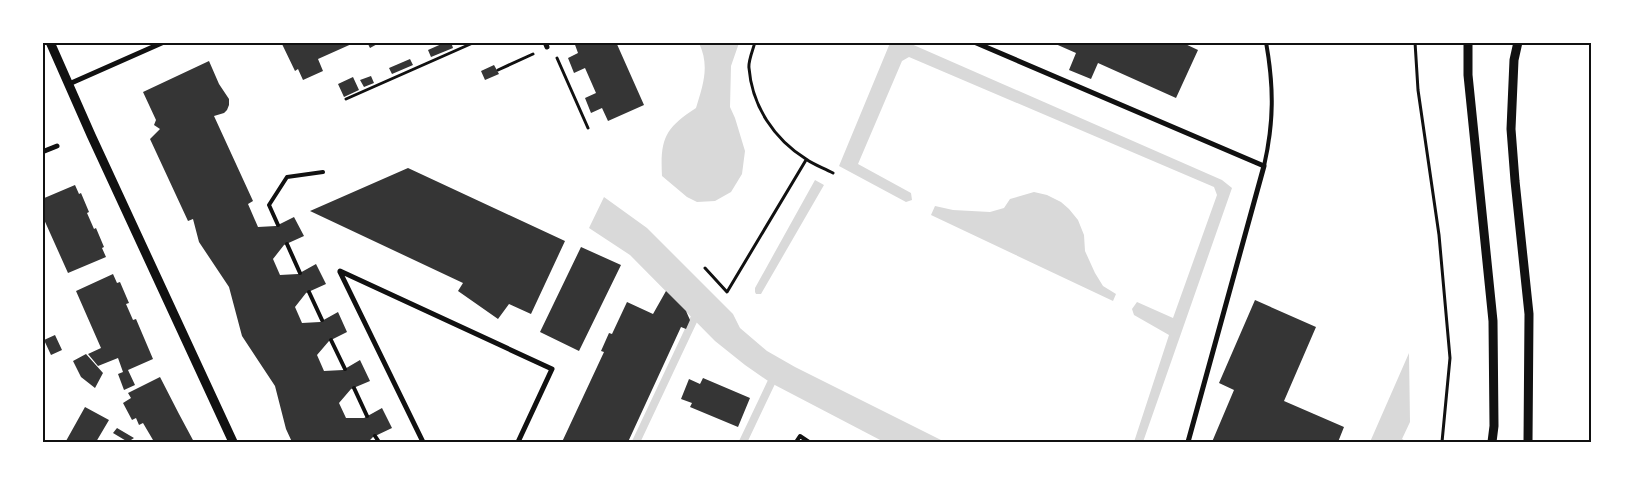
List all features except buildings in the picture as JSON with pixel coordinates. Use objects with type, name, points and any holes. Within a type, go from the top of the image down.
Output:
[{"type":"street","points":[[50,42],[233,442]]},
{"type":"street","points":[[69,84],[164,42]]},
{"type":"street","points":[[974,42],[1264,166],[1188,442]]},
{"type":"street","points":[[1468,42],[1468,75],[1493,321],[1494,426],[1492,442]]},
{"type":"street","points":[[1518,42],[1514,60],[1512,129],[1515,181],[1529,314],[1528,442]]},
{"type":"street","points":[[42,152],[57,146]]},
{"type":"street","points":[[423,442],[340,271],[552,369],[518,442]]},
{"type":"lane","points":[[1264,166],[1270,140],[1272,112],[1270,67],[1266,42]]},
{"type":"lane","points":[[278,225],[269,205],[287,177],[323,172]]},
{"type":"lane","points":[[287,244],[300,273]]},
{"type":"lane","points":[[309,292],[322,320]]},
{"type":"lane","points":[[331,340],[345,369]]},
{"type":"lane","points":[[354,388],[367,416]]},
{"type":"lane","points":[[376,436],[379,442]]},
{"type":"lane","points":[[796,442],[800,436],[809,442]]},
{"type":"path","points":[[346,99],[474,42]]},
{"type":"path","points":[[755,42],[748,67],[755,100],[767,123],[785,144],[806,160],[833,173]]},
{"type":"path","points":[[1415,42],[1418,90],[1439,235],[1450,358],[1442,442]]},
{"type":"path","points":[[498,70],[546,45],[553,50],[588,128]]},
{"type":"path","points":[[705,268],[727,292],[806,160]]},
{"type":"shaded area","points":[[699,43],[739,43],[731,66],[730,107],[745,151],[742,174],[731,192],[715,201],[697,202],[687,197],[662,176],[662,153],[664,143],[671,129],[677,122],[696,108],[705,68]]},
{"type":"shaded area","points":[[890,43],[909,43],[1222,180],[1232,188],[1143,442],[1134,442],[1169,335],[1134,315],[1132,309],[1137,302],[1173,318],[1217,195],[1214,187],[909,57],[902,61],[858,164],[911,193],[912,200],[906,202],[839,166]]},
{"type":"shaded area","points":[[815,180],[824,185],[761,294],[756,294],[755,288]]},
{"type":"shaded area","points":[[1034,192],[1047,195],[1061,202],[1078,220],[1084,235],[1085,251],[1103,286],[1116,294],[1113,301],[931,215],[935,206],[953,210],[990,212],[1004,208],[1010,199]]},
{"type":"shaded area","points":[[604,197],[647,228],[733,314],[740,328],[767,351],[795,367],[945,442],[884,442],[771,383],[745,365],[715,341],[630,255],[589,228]]},
{"type":"shaded area","points":[[1409,353],[1410,422],[1402,439],[1407,442],[1370,442]]},
{"type":"waterway","points":[[636,442],[694,319]]},
{"type":"waterway","points":[[743,442],[771,383]]}]
